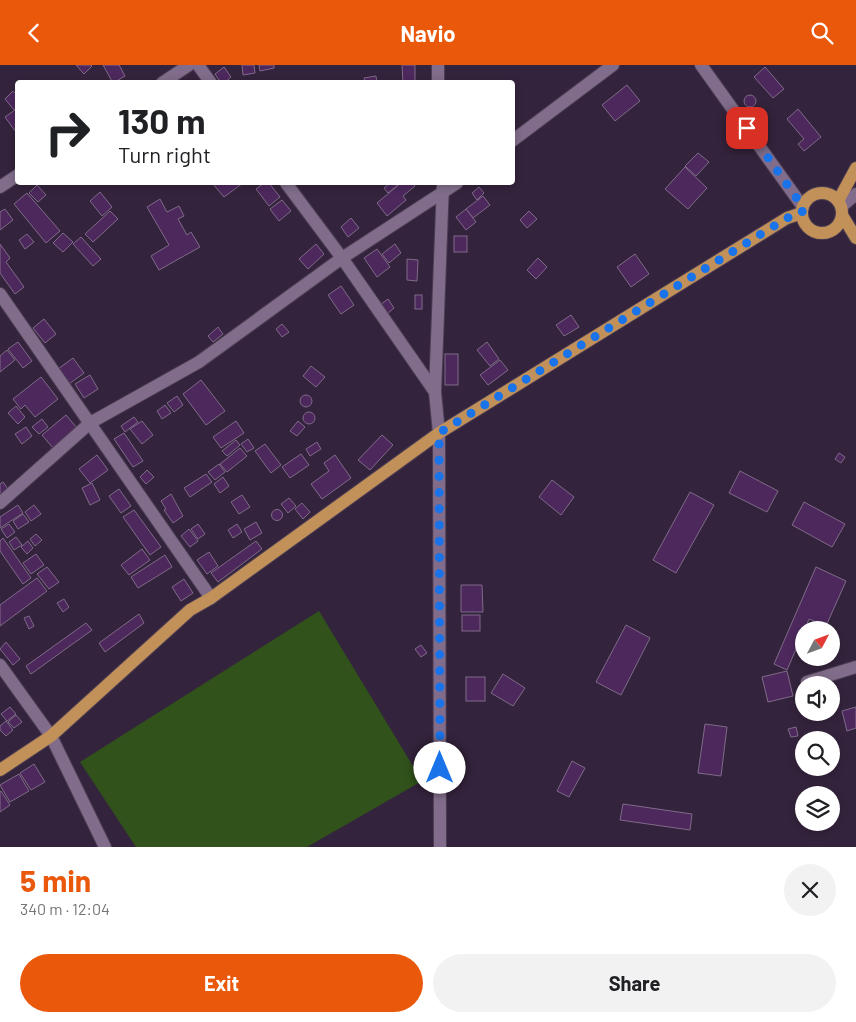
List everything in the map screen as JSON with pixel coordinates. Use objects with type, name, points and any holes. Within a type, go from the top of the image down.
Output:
[{"type":"main road","points":[[856,168],[840,208],[839,224],[832,231],[822,233],[812,230],[805,223],[803,210],[808,199],[815,195],[823,193],[831,195],[840,208],[856,238]]},
{"type":"main road","points":[[0,770],[51,736],[190,610],[211,598],[439,433],[787,218],[803,210]]},
{"type":"street","points":[[166,80],[189,65]]},
{"type":"street","points":[[198,65],[209,80]]},
{"type":"street","points":[[438,65],[438,80]]},
{"type":"street","points":[[515,139],[613,65]]},
{"type":"street","points":[[702,65],[803,210]]},
{"type":"street","points":[[0,187],[15,177]]},
{"type":"street","points":[[287,185],[342,258],[435,393]]},
{"type":"street","points":[[0,503],[90,423],[199,362],[342,258],[443,188]]},
{"type":"street","points":[[440,847],[439,433],[435,393],[443,188]]},
{"type":"street","points":[[840,208],[856,194]]},
{"type":"street","points":[[0,294],[211,598]]},
{"type":"street","points":[[0,665],[51,736],[105,847]]},
{"type":"street","points":[[827,676],[856,667]]},
{"type":"green space","points":[[319,611],[422,781],[307,847],[136,847],[80,762]]},
{"type":"building","points":[[76,65],[91,65],[92,66],[84,74]]},
{"type":"building","points":[[103,65],[119,65],[125,76],[118,80],[111,80]]},
{"type":"building","points":[[242,65],[254,65],[255,73],[243,75]]},
{"type":"building","points":[[259,65],[274,65],[274,68],[260,71]]},
{"type":"building","points":[[402,65],[415,65],[415,80],[403,80]]},
{"type":"building","points":[[224,67],[231,77],[228,80],[219,80],[215,74]]},
{"type":"building","points":[[765,67],[784,89],[773,98],[754,77]]},
{"type":"building","points":[[376,76],[377,80],[364,80],[364,78]]},
{"type":"building","points":[[627,85],[640,101],[615,121],[602,105]]},
{"type":"building","points":[[13,91],[15,93],[15,109],[14,110],[5,99]]},
{"type":"building","points":[[748,95],[752,95],[756,101],[752,107],[748,107],[744,103],[744,99]]},
{"type":"building","points":[[798,109],[821,137],[804,151],[798,144],[804,139],[787,119]]},
{"type":"building","points":[[15,110],[15,131],[5,117]]},
{"type":"building","points":[[698,153],[709,162],[696,176],[685,166]]},
{"type":"building","points":[[685,167],[707,188],[688,209],[665,189]]},
{"type":"building","points":[[37,185],[46,195],[38,202],[29,193]]},
{"type":"building","points":[[214,185],[240,185],[224,197]]},
{"type":"building","points":[[261,185],[271,185],[280,197],[269,206],[256,189]]},
{"type":"building","points":[[388,185],[398,185],[388,193],[384,188]]},
{"type":"building","points":[[399,185],[415,186],[403,196],[406,200],[387,216],[377,203]]},
{"type":"building","points":[[479,187],[484,193],[477,200],[472,193]]},
{"type":"building","points":[[100,192],[112,207],[102,216],[90,201]]},
{"type":"building","points":[[27,193],[60,231],[46,243],[14,204]]},
{"type":"building","points":[[483,196],[490,205],[473,218],[466,209]]},
{"type":"building","points":[[160,199],[167,212],[179,206],[184,216],[178,219],[187,235],[191,232],[200,247],[159,270],[151,256],[169,245],[147,207]]},
{"type":"building","points":[[282,200],[291,211],[279,221],[270,209]]},
{"type":"building","points":[[5,209],[13,220],[0,230],[0,212]]},
{"type":"building","points":[[466,209],[476,222],[466,230],[456,217]]},
{"type":"building","points":[[110,211],[118,219],[93,242],[85,234]]},
{"type":"building","points":[[529,211],[537,219],[527,228],[520,220]]},
{"type":"building","points":[[351,218],[359,228],[348,237],[341,227]]},
{"type":"building","points":[[63,233],[73,242],[63,252],[53,243]]},
{"type":"building","points":[[27,234],[34,242],[25,249],[19,240]]},
{"type":"building","points":[[454,236],[467,236],[467,252],[454,252]]},
{"type":"building","points":[[81,237],[101,259],[93,266],[73,244]]},
{"type":"building","points":[[0,244],[10,258],[6,262],[24,287],[15,294],[0,273]]},
{"type":"building","points":[[316,244],[324,254],[308,269],[299,259]]},
{"type":"building","points":[[395,244],[401,253],[389,263],[382,254]]},
{"type":"building","points":[[377,249],[390,267],[377,277],[364,258]]},
{"type":"building","points":[[635,254],[649,274],[631,287],[617,267]]},
{"type":"building","points":[[538,258],[547,267],[536,279],[527,270]]},
{"type":"building","points":[[407,259],[418,260],[417,281],[407,280]]},
{"type":"building","points":[[341,286],[354,305],[341,314],[328,295]]},
{"type":"building","points":[[415,295],[422,295],[422,309],[415,309]]},
{"type":"building","points":[[388,299],[394,308],[387,314],[380,305]]},
{"type":"building","points":[[571,315],[579,327],[564,336],[556,325]]},
{"type":"building","points":[[44,319],[56,334],[45,343],[33,328]]},
{"type":"building","points":[[282,324],[289,332],[282,337],[276,329]]},
{"type":"building","points":[[218,327],[223,334],[213,342],[208,336]]},
{"type":"building","points":[[18,342],[32,361],[23,368],[8,349]]},
{"type":"building","points":[[487,342],[499,359],[490,366],[477,350]]},
{"type":"building","points":[[7,350],[15,360],[0,372],[0,356]]},
{"type":"building","points":[[445,354],[458,354],[458,385],[445,385]]},
{"type":"building","points":[[73,358],[84,373],[69,384],[58,369]]},
{"type":"building","points":[[500,360],[508,370],[488,385],[480,375]]},
{"type":"building","points":[[311,366],[325,377],[316,387],[303,376]]},
{"type":"building","points":[[90,375],[98,389],[84,398],[75,384]]},
{"type":"building","points":[[41,377],[58,399],[35,417],[25,405],[21,409],[13,399]]},
{"type":"building","points":[[201,380],[225,411],[206,425],[183,394]]},
{"type":"building","points":[[304,395],[308,395],[312,401],[308,407],[304,407],[300,403],[300,399]]},
{"type":"building","points":[[177,396],[183,405],[174,412],[167,403]]},
{"type":"building","points":[[165,405],[171,413],[162,419],[157,411]]},
{"type":"building","points":[[16,406],[25,417],[18,424],[8,413]]},
{"type":"building","points":[[307,412],[311,412],[315,418],[311,424],[307,424],[303,420],[303,416]]},
{"type":"building","points":[[66,415],[77,428],[53,448],[42,435]]},
{"type":"building","points":[[134,417],[138,422],[125,432],[121,426]]},
{"type":"building","points":[[42,419],[48,427],[39,434],[32,427]]},
{"type":"building","points":[[142,421],[153,435],[142,444],[130,429]]},
{"type":"building","points":[[236,421],[244,433],[221,448],[213,437]]},
{"type":"building","points":[[298,421],[305,427],[297,436],[290,431]]},
{"type":"building","points":[[26,427],[32,436],[22,444],[15,434]]},
{"type":"building","points":[[124,433],[143,461],[133,467],[114,439]]},
{"type":"building","points":[[382,435],[393,445],[370,470],[358,460]]},
{"type":"building","points":[[248,439],[254,448],[247,452],[241,444]]},
{"type":"building","points":[[236,440],[240,445],[227,456],[222,451]]},
{"type":"building","points":[[317,442],[321,449],[310,456],[306,449]]},
{"type":"building","points":[[265,444],[281,465],[271,473],[255,451]]},
{"type":"building","points":[[240,448],[247,456],[227,472],[220,464]]},
{"type":"building","points":[[839,453],[845,457],[841,463],[835,459]]},
{"type":"building","points":[[301,454],[309,465],[290,478],[282,467]]},
{"type":"building","points":[[97,455],[108,470],[90,483],[79,469]]},
{"type":"building","points":[[335,455],[351,478],[322,499],[311,484],[329,471],[324,463]]},
{"type":"building","points":[[219,464],[225,472],[215,480],[208,472]]},
{"type":"building","points":[[147,470],[154,477],[146,484],[140,477]]},
{"type":"building","points":[[740,471],[778,491],[767,512],[729,493]]},
{"type":"building","points":[[206,474],[212,482],[190,497],[184,488]]},
{"type":"building","points":[[223,477],[229,486],[220,493],[214,484]]},
{"type":"building","points":[[552,480],[574,497],[561,515],[539,497]]},
{"type":"building","points":[[3,482],[8,489],[0,495],[0,484]]},
{"type":"building","points":[[92,483],[100,500],[90,505],[82,488]]},
{"type":"building","points":[[119,489],[131,506],[121,513],[109,496]]},
{"type":"building","points":[[690,492],[714,505],[676,573],[653,560]]},
{"type":"building","points":[[171,494],[183,516],[173,523],[164,510],[166,509],[161,501]]},
{"type":"building","points":[[242,495],[250,507],[239,514],[231,502]]},
{"type":"building","points":[[289,498],[296,506],[288,513],[281,504]]},
{"type":"building","points":[[804,502],[845,524],[832,547],[792,525]]},
{"type":"building","points":[[302,503],[310,512],[303,519],[295,509]]},
{"type":"building","points":[[18,505],[23,513],[0,528],[0,517]]},
{"type":"building","points":[[34,505],[41,514],[31,521],[25,512]]},
{"type":"building","points":[[277,509],[283,515],[277,521],[271,515]]},
{"type":"building","points":[[134,510],[161,547],[150,555],[123,517]]},
{"type":"building","points":[[23,514],[29,522],[18,529],[13,521]]},
{"type":"building","points":[[256,522],[262,533],[250,540],[244,529]]},
{"type":"building","points":[[9,524],[15,532],[7,538],[1,529]]},
{"type":"building","points":[[198,524],[205,534],[198,539],[191,529]]},
{"type":"building","points":[[237,524],[242,532],[233,538],[228,530]]},
{"type":"building","points":[[189,529],[198,541],[190,547],[181,536]]},
{"type":"building","points":[[36,534],[42,540],[35,546],[30,539]]},
{"type":"building","points":[[16,537],[22,545],[14,550],[9,542]]},
{"type":"building","points":[[3,538],[31,578],[23,584],[0,551],[0,541]]},
{"type":"building","points":[[28,541],[33,548],[27,554],[21,547]]},
{"type":"building","points":[[256,541],[262,549],[218,582],[211,573]]},
{"type":"building","points":[[142,549],[150,560],[129,575],[121,565]]},
{"type":"building","points":[[209,552],[218,566],[207,574],[197,560]]},
{"type":"building","points":[[36,554],[44,565],[31,574],[23,563]]},
{"type":"building","points":[[165,555],[172,567],[138,588],[131,577]]},
{"type":"building","points":[[47,567],[59,582],[49,589],[37,574]]},
{"type":"building","points":[[816,567],[846,581],[828,621],[809,619],[808,621],[795,621],[795,651],[787,670],[774,664]]},
{"type":"building","points":[[37,578],[47,591],[0,626],[0,605]]},
{"type":"building","points":[[184,579],[193,593],[181,601],[172,587]]},
{"type":"building","points":[[461,585],[482,585],[483,612],[461,612]]},
{"type":"building","points":[[64,599],[69,607],[63,612],[57,603]]},
{"type":"building","points":[[139,614],[144,623],[105,652],[99,643]]},
{"type":"building","points":[[462,615],[480,615],[480,631],[462,631]]},
{"type":"building","points":[[29,616],[34,626],[29,629],[24,618]]},
{"type":"building","points":[[86,623],[92,630],[31,674],[26,666]]},
{"type":"building","points":[[626,625],[650,638],[621,695],[596,682]]},
{"type":"building","points":[[6,642],[20,659],[13,665],[0,649]]},
{"type":"building","points":[[421,645],[427,653],[421,657],[415,649]]},
{"type":"building","points":[[787,671],[793,696],[768,702],[762,677]]},
{"type":"building","points":[[503,674],[525,688],[513,706],[491,693]]},
{"type":"building","points":[[466,677],[485,677],[485,701],[466,701]]},
{"type":"building","points":[[10,707],[16,714],[7,721],[1,714]]},
{"type":"building","points":[[856,707],[856,728],[847,731],[842,711]]},
{"type":"building","points":[[16,715],[22,722],[14,728],[8,722]]},
{"type":"building","points":[[6,721],[13,730],[6,736],[0,730],[0,726]]},
{"type":"building","points":[[705,724],[727,727],[721,776],[698,773]]},
{"type":"building","points":[[796,727],[795,736],[791,737],[788,729]]},
{"type":"building","points":[[454,758],[457,766],[450,769],[446,762]]},
{"type":"building","points":[[572,761],[585,768],[569,797],[557,791]]},
{"type":"building","points":[[34,764],[45,782],[31,790],[20,773]]},
{"type":"building","points":[[19,774],[29,791],[10,802],[0,785]]},
{"type":"building","points":[[0,792],[10,805],[0,812]]},
{"type":"building","points":[[623,804],[692,814],[690,830],[620,820]]},
{"type":"route","points":[[440,768],[439,433],[787,218],[802,213],[803,207],[747,128]]}]
